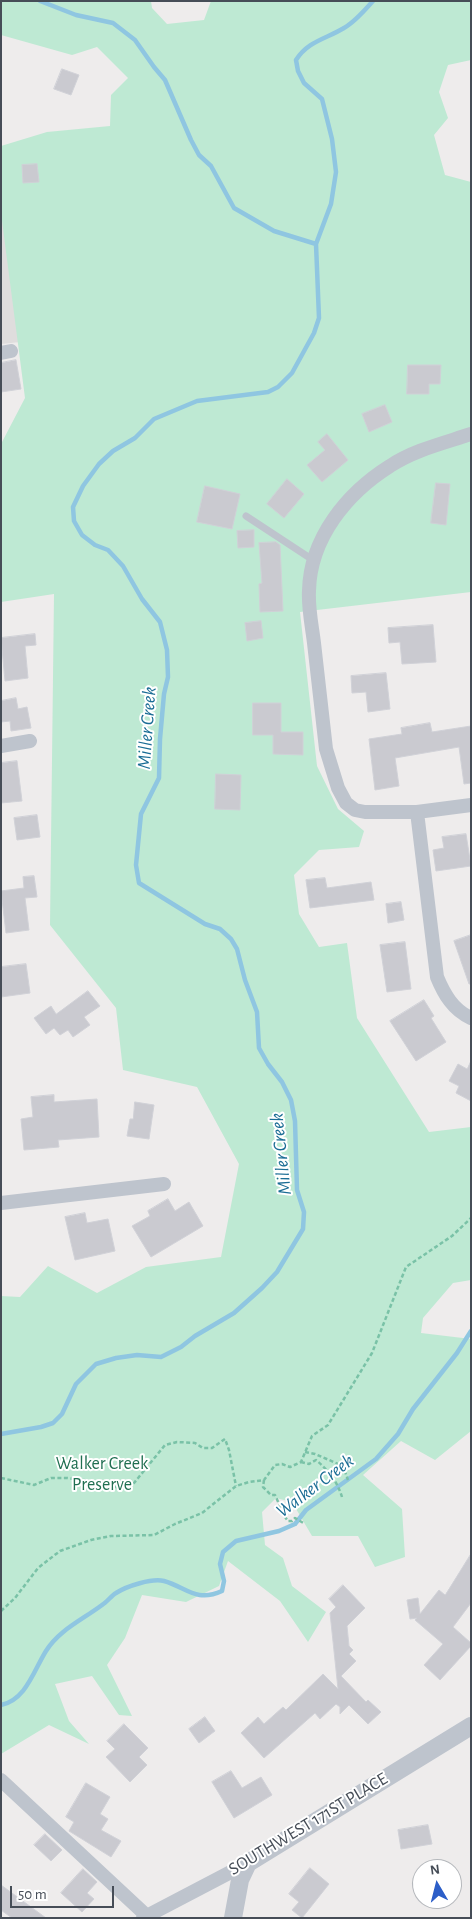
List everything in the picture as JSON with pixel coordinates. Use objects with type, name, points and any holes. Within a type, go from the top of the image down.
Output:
[{"type":"street","points":[[471,434],[428,448],[391,465],[365,483],[340,510],[320,543],[313,560],[308,592],[326,749],[338,788],[346,802],[355,810],[366,812],[417,812],[471,805]]},
{"type":"street","points":[[1,746],[30,741]]},
{"type":"street","points":[[417,812],[437,977],[443,991],[452,1004],[463,1015],[471,1018]]},
{"type":"street","points":[[1,1202],[164,1184]]},
{"type":"street","name":"SOUTHWEST 171ST PLACE","points":[[145,1917],[248,1863],[471,1726]]},
{"type":"street","points":[[1,1780],[145,1917]]},
{"type":"street","points":[[233,1918],[240,1880],[248,1863]]},
{"type":"lane","points":[[246,516],[313,560]]},
{"type":"path","points":[[301,1462],[312,1436],[328,1425],[372,1353],[406,1267],[452,1236],[471,1218]]},
{"type":"path","points":[[1,1478],[34,1485],[51,1478],[67,1478],[91,1480],[120,1488],[128,1487],[134,1483],[165,1445],[177,1442],[195,1443],[203,1448],[212,1448],[225,1439],[236,1486]]},
{"type":"path","points":[[305,1452],[315,1454],[343,1466],[348,1480]]},
{"type":"path","points":[[305,1524],[295,1518],[292,1521],[288,1521],[284,1517],[275,1496],[271,1495],[263,1487],[264,1480],[276,1465],[280,1464],[290,1467],[301,1462],[308,1464],[316,1460],[327,1469],[337,1483],[342,1498]]},
{"type":"path","points":[[1,1611],[15,1598],[38,1568],[60,1551],[91,1540],[111,1536],[154,1535],[202,1513],[236,1486],[264,1480]]},
{"type":"shaded area","points":[[1,140],[30,341],[1,344]]},
{"type":"green space","name":"Walker Creek Preserve","points":[[1,1],[151,1],[152,8],[167,24],[204,20],[211,1],[471,1],[471,60],[448,65],[439,92],[448,118],[434,135],[445,175],[471,182],[471,592],[300,612],[317,766],[338,809],[364,831],[359,847],[319,850],[294,875],[299,914],[319,947],[347,943],[357,1018],[429,1132],[471,1127],[471,1280],[453,1283],[423,1318],[421,1333],[471,1339],[471,1431],[435,1460],[401,1441],[363,1475],[402,1509],[405,1557],[375,1567],[358,1536],[312,1536],[292,1502],[276,1498],[262,1512],[265,1545],[283,1558],[292,1586],[326,1612],[308,1642],[280,1601],[228,1561],[219,1586],[186,1602],[142,1595],[125,1638],[107,1665],[132,1716],[119,1715],[92,1676],[55,1684],[69,1721],[89,1744],[49,1725],[1,1754],[1,1296],[20,1297],[48,1266],[97,1293],[146,1267],[221,1257],[239,1164],[197,1087],[123,1070],[116,1008],[50,925],[54,594],[1,602],[1,444],[25,398],[1,213],[1,146],[47,132],[110,126],[111,95],[128,78],[97,47],[72,55],[1,35]]},
{"type":"building","points":[[62,69],[79,75],[71,95],[54,89]]},
{"type":"building","points":[[37,164],[39,182],[23,183],[22,165]]},
{"type":"building","points":[[16,360],[21,389],[1,392],[1,363]]},
{"type":"building","points":[[408,365],[441,365],[440,384],[429,384],[429,394],[407,394]]},
{"type":"building","points":[[385,405],[392,422],[369,432],[362,414]]},
{"type":"building","points":[[327,434],[348,460],[322,482],[307,465],[325,450],[318,442]]},
{"type":"building","points":[[287,479],[304,494],[284,518],[267,504]]},
{"type":"building","points":[[436,483],[450,484],[446,525],[431,523]]},
{"type":"building","points":[[205,486],[240,494],[232,529],[197,522]]},
{"type":"building","points":[[254,530],[254,547],[238,548],[237,531]]},
{"type":"building","points":[[276,542],[280,545],[283,611],[260,612],[259,584],[262,583],[259,543]]},
{"type":"building","points":[[261,621],[263,638],[247,641],[245,623]]},
{"type":"building","points":[[433,625],[436,662],[402,664],[400,642],[389,643],[388,628]]},
{"type":"building","points":[[35,634],[36,645],[25,646],[28,678],[5,681],[1,638]]},
{"type":"building","points":[[386,673],[390,709],[368,712],[366,692],[352,693],[351,676]]},
{"type":"building","points":[[16,698],[18,709],[27,707],[31,728],[11,731],[10,721],[1,722],[1,701]]},
{"type":"building","points":[[253,703],[281,703],[281,732],[303,732],[303,755],[273,754],[273,735],[253,735]]},
{"type":"building","points":[[430,723],[432,732],[471,726],[471,783],[464,784],[459,747],[395,758],[399,786],[375,790],[369,739],[402,734],[401,728]]},
{"type":"building","points":[[17,761],[22,801],[1,803],[1,763]]},
{"type":"building","points":[[216,774],[241,775],[240,810],[215,809]]},
{"type":"building","points":[[37,815],[40,837],[17,840],[14,818]]},
{"type":"building","points":[[466,834],[471,866],[436,871],[433,850],[444,848],[442,837]]},
{"type":"building","points":[[34,876],[37,897],[25,898],[29,930],[6,933],[1,891],[24,888],[23,877]]},
{"type":"building","points":[[325,878],[327,888],[371,882],[374,900],[310,908],[306,880]]},
{"type":"building","points":[[401,902],[404,920],[388,923],[386,904]]},
{"type":"building","points":[[471,935],[471,984],[469,984],[454,941]]},
{"type":"building","points":[[405,942],[411,989],[387,992],[380,945]]},
{"type":"building","points":[[26,964],[30,993],[1,997],[1,967]]},
{"type":"building","points":[[88,991],[100,1006],[84,1017],[90,1025],[73,1037],[68,1030],[60,1035],[54,1028],[46,1034],[34,1018],[51,1006],[56,1014]]},
{"type":"building","points":[[424,1000],[434,1016],[431,1018],[446,1042],[416,1061],[390,1021]]},
{"type":"building","points":[[471,1061],[471,1101],[456,1093],[459,1086],[449,1081],[458,1064],[467,1069]]},
{"type":"building","points":[[54,1095],[54,1102],[97,1099],[99,1137],[58,1140],[59,1147],[24,1150],[21,1119],[33,1117],[31,1097]]},
{"type":"building","points":[[135,1102],[154,1105],[149,1139],[127,1136],[130,1119],[133,1119]]},
{"type":"building","points":[[168,1199],[175,1211],[189,1202],[203,1226],[151,1257],[132,1226],[150,1216],[148,1211]]},
{"type":"building","points":[[85,1213],[87,1223],[108,1219],[115,1251],[75,1260],[65,1217]]},
{"type":"building","points":[[471,1554],[471,1603],[453,1627],[471,1643],[471,1646],[440,1680],[424,1665],[443,1644],[415,1620],[417,1618],[410,1619],[407,1600],[418,1598],[420,1614],[439,1590],[445,1595]]},
{"type":"building","points":[[343,1585],[365,1608],[347,1626],[349,1646],[353,1650],[349,1654],[356,1661],[341,1676],[366,1702],[368,1700],[381,1712],[368,1724],[349,1705],[340,1714],[340,1707],[336,1704],[320,1719],[315,1713],[264,1758],[241,1733],[258,1717],[264,1724],[283,1707],[286,1710],[323,1674],[338,1689],[330,1613],[336,1607],[329,1599]]},
{"type":"building","points":[[205,1717],[215,1731],[199,1743],[189,1729]]},
{"type":"building","points":[[124,1724],[148,1748],[139,1757],[147,1765],[130,1782],[106,1757],[115,1749],[107,1741]]},
{"type":"building","points":[[231,1771],[242,1788],[261,1777],[272,1795],[234,1818],[212,1782]]},
{"type":"building","points":[[86,1783],[110,1797],[100,1814],[108,1819],[101,1830],[121,1841],[111,1857],[69,1831],[74,1822],[66,1817]]},
{"type":"building","points":[[428,1825],[432,1844],[401,1849],[398,1830]]},
{"type":"building","points":[[45,1834],[62,1850],[51,1861],[34,1845]]},
{"type":"building","points":[[310,1868],[329,1884],[302,1918],[292,1910],[299,1902],[289,1894]]},
{"type":"building","points":[[83,1869],[97,1882],[87,1893],[94,1899],[82,1912],[61,1893]]},
{"type":"building","points":[[1,1885],[46,1918],[12,1918],[1,1910]]},
{"type":"waterway","points":[[40,1],[76,15],[113,23],[135,40],[165,80],[199,155],[211,166],[234,208],[274,231],[316,244]]},
{"type":"waterway","name":"Miller Creek","points":[[1,1434],[53,1423],[62,1414],[76,1384],[96,1364],[116,1358],[137,1355],[161,1357],[181,1347],[195,1336],[234,1313],[277,1272],[303,1229],[304,1212],[297,1190],[295,1121],[291,1100],[282,1082],[268,1064],[259,1048],[257,1012],[245,980],[237,949],[231,939],[220,929],[205,924],[139,883],[136,865],[141,814],[159,778],[164,694],[168,677],[167,650],[160,622],[142,599],[123,566],[108,550],[95,545],[82,535],[74,521],[73,507],[83,486],[99,464],[113,451],[135,438],[154,419],[197,401],[268,392],[278,387],[292,373],[314,333],[319,318],[316,244],[331,204],[336,172],[332,139],[322,99],[304,83],[298,71],[296,60],[312,44],[352,23],[373,1]]},
{"type":"waterway","name":"Walker Creek","points":[[1,1705],[10,1702],[23,1691],[46,1651],[57,1637],[121,1590],[140,1583],[159,1580],[198,1595],[222,1591],[224,1581],[220,1564],[223,1552],[236,1541],[279,1531],[295,1524],[306,1510],[376,1459],[398,1434],[413,1409],[457,1353],[471,1331]]}]
